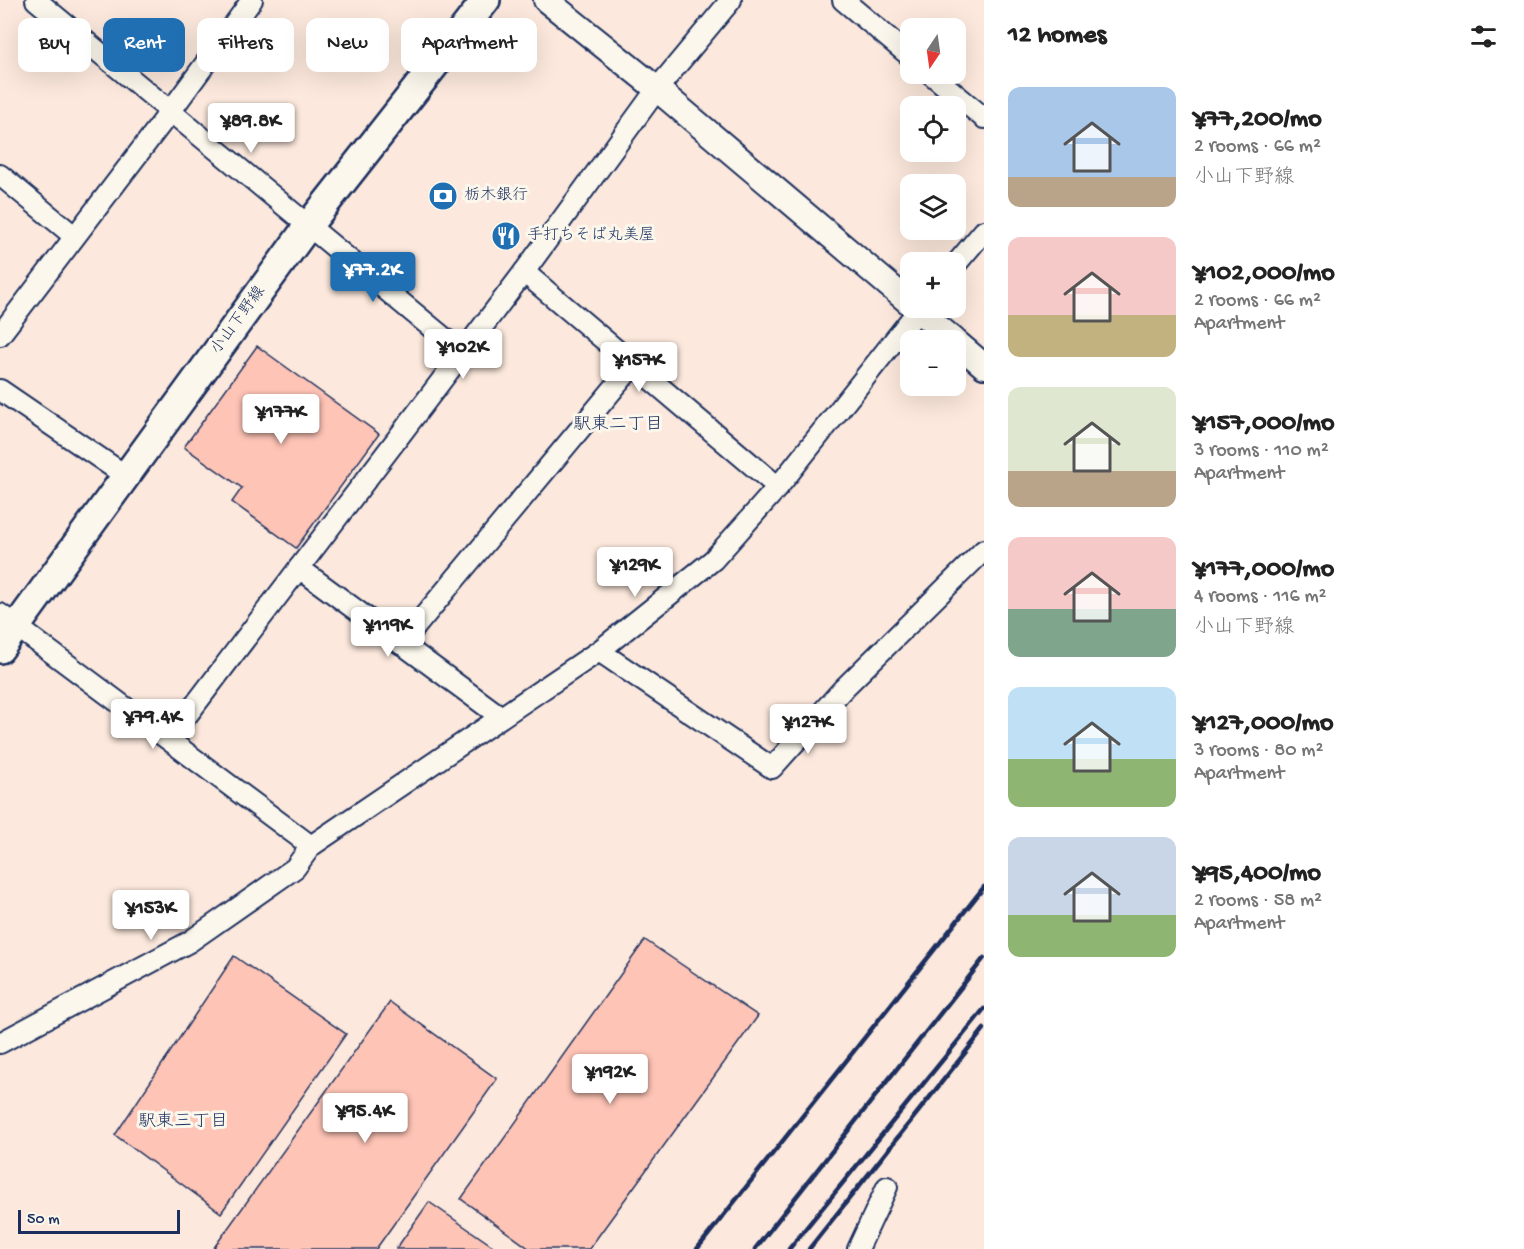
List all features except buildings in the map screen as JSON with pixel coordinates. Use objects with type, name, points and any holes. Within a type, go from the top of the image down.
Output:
[{"type":"main road","name":"小山下野線","points":[[0,649],[8,620],[126,476],[308,226],[486,0]]},
{"type":"street","points":[[36,0],[461,352]]},
{"type":"street","points":[[0,335],[252,0]]},
{"type":"street","points":[[546,0],[657,88],[900,293]]},
{"type":"street","points":[[169,739],[524,272],[657,88],[731,0]]},
{"type":"street","points":[[843,0],[900,48]]},
{"type":"street","points":[[943,84],[984,118]]},
{"type":"street","points":[[0,175],[74,236]]},
{"type":"street","points":[[966,252],[984,231]]},
{"type":"street","points":[[524,272],[778,487]]},
{"type":"street","points":[[0,1042],[189,942],[294,868],[311,846],[599,651],[713,560],[778,487],[908,318]]},
{"type":"street","points":[[929,318],[942,330]]},
{"type":"street","points":[[966,350],[984,366]]},
{"type":"street","points":[[401,645],[634,364]]},
{"type":"street","points":[[0,390],[126,476]]},
{"type":"street","points":[[599,651],[772,768],[843,689],[984,550]]},
{"type":"street","points":[[299,568],[501,717]]},
{"type":"street","points":[[8,620],[311,846]]},
{"type":"street","points":[[858,1249],[887,1187]]},
{"type":"railway","points":[[697,1249],[984,887]]},
{"type":"railway","points":[[755,1249],[984,958]]},
{"type":"railway","points":[[789,1249],[984,1009]]},
{"type":"railway","points":[[809,1249],[984,1029]]},
{"type":"place","name":"栃木銀行","points":[[443,196]]},
{"type":"place","name":"手打ちそば丸美屋","points":[[506,236]]},
{"type":"district","name":"駅東二丁目","points":[[618,425]]},
{"type":"district","name":"駅東三丁目","points":[[183,1122]]}]
